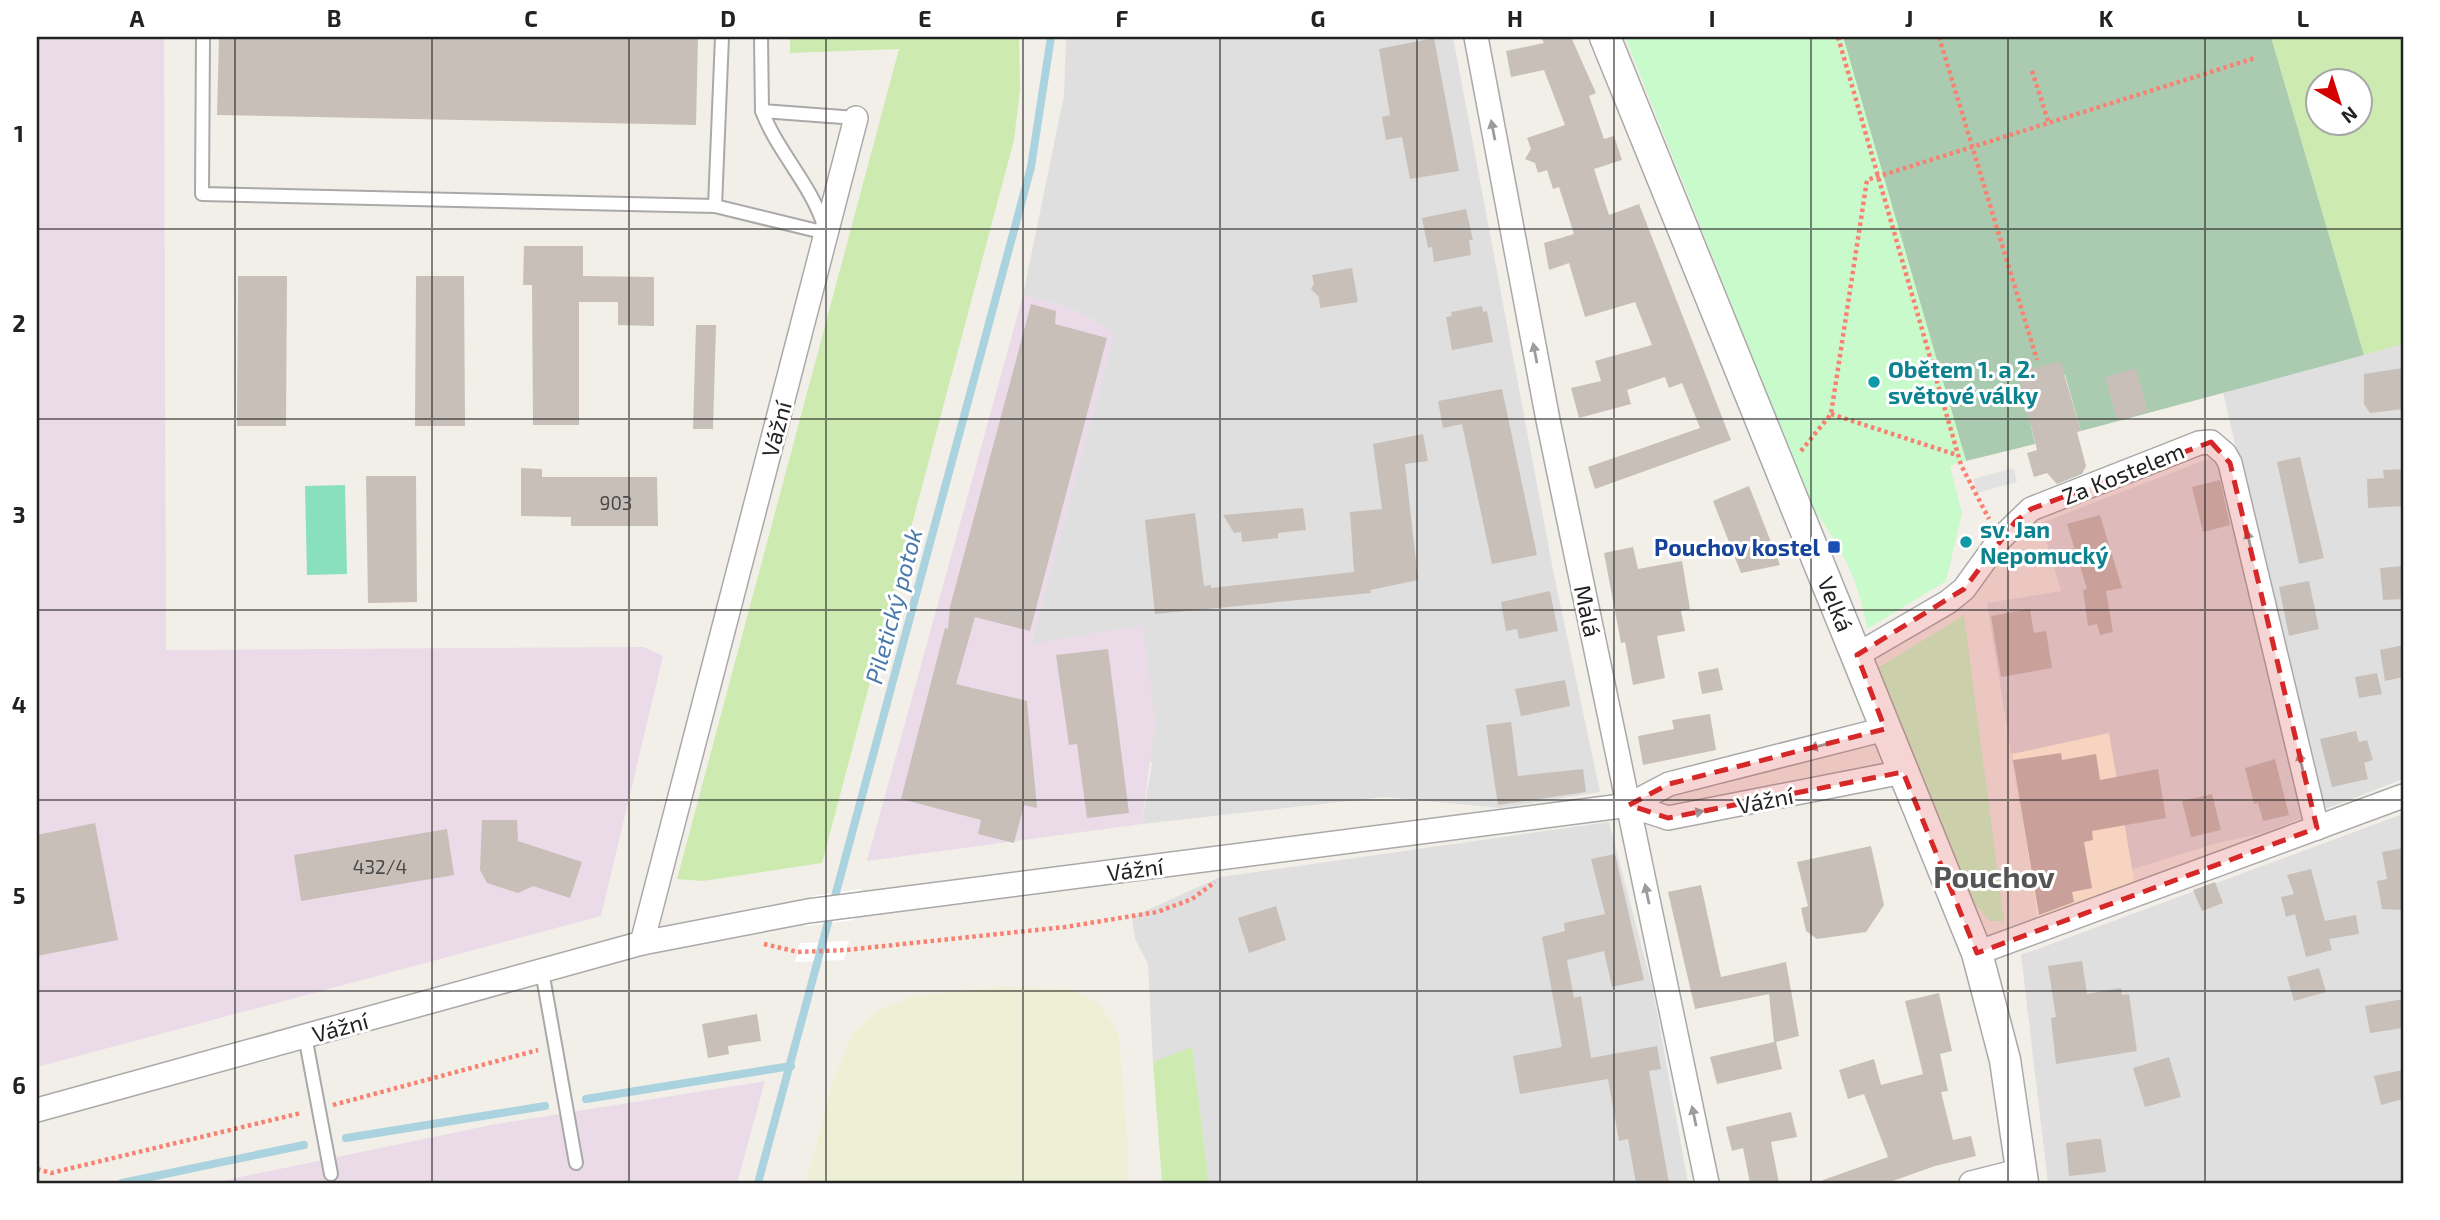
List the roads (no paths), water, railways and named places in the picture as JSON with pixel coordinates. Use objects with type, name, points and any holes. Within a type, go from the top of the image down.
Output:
[{"type":"street","name":"Malá","points":[[1476,37],[1548,421],[1707,1183]]},
{"type":"street","name":"Velká","points":[[1605,37],[1977,953],[2004,1060],[2022,1176]]},
{"type":"street","name":"Vážní","points":[[642,943],[856,118]]},
{"type":"street","name":"Za Kostelem","points":[[1857,655],[1948,602],[1964,589],[2000,539],[2031,509],[2199,443],[2211,442],[2218,446],[2230,463],[2317,828]]},
{"type":"street","name":"Vážní","points":[[37,1110],[642,943],[858,904],[1629,805],[1668,784],[1885,729]]},
{"type":"street","name":"Vážní","points":[[1629,805],[1668,818],[1903,772]]},
{"type":"street","points":[[1977,953],[2403,796]]},
{"type":"street","points":[[1971,1183],[2022,1176]]},
{"type":"lane","points":[[203,37],[202,194],[715,206],[827,233]]},
{"type":"lane","points":[[715,206],[722,37]]},
{"type":"lane","points":[[761,37],[762,111],[779,150],[818,207],[827,233]]},
{"type":"lane","points":[[762,111],[856,118]]},
{"type":"lane","points":[[542,971],[576,1163]]},
{"type":"lane","points":[[305,1036],[331,1174]]},
{"type":"waterway","name":"Piletický potok","points":[[758,1183],[1031,167],[1051,37]]},
{"type":"waterway","points":[[586,1099],[791,1066]]},
{"type":"waterway","points":[[346,1138],[545,1106]]},
{"type":"waterway","points":[[122,1183],[304,1145]]},
{"type":"place","name":"Obětem 1. a 2. světové války","points":[[1874,382]]},
{"type":"place","name":"sv. Jan Nepomucký","points":[[1966,542]]},
{"type":"place","name":"Pouchov kostel","points":[[1834,547]]},
{"type":"district","name":"Pouchov","points":[[1994,876]]}]
